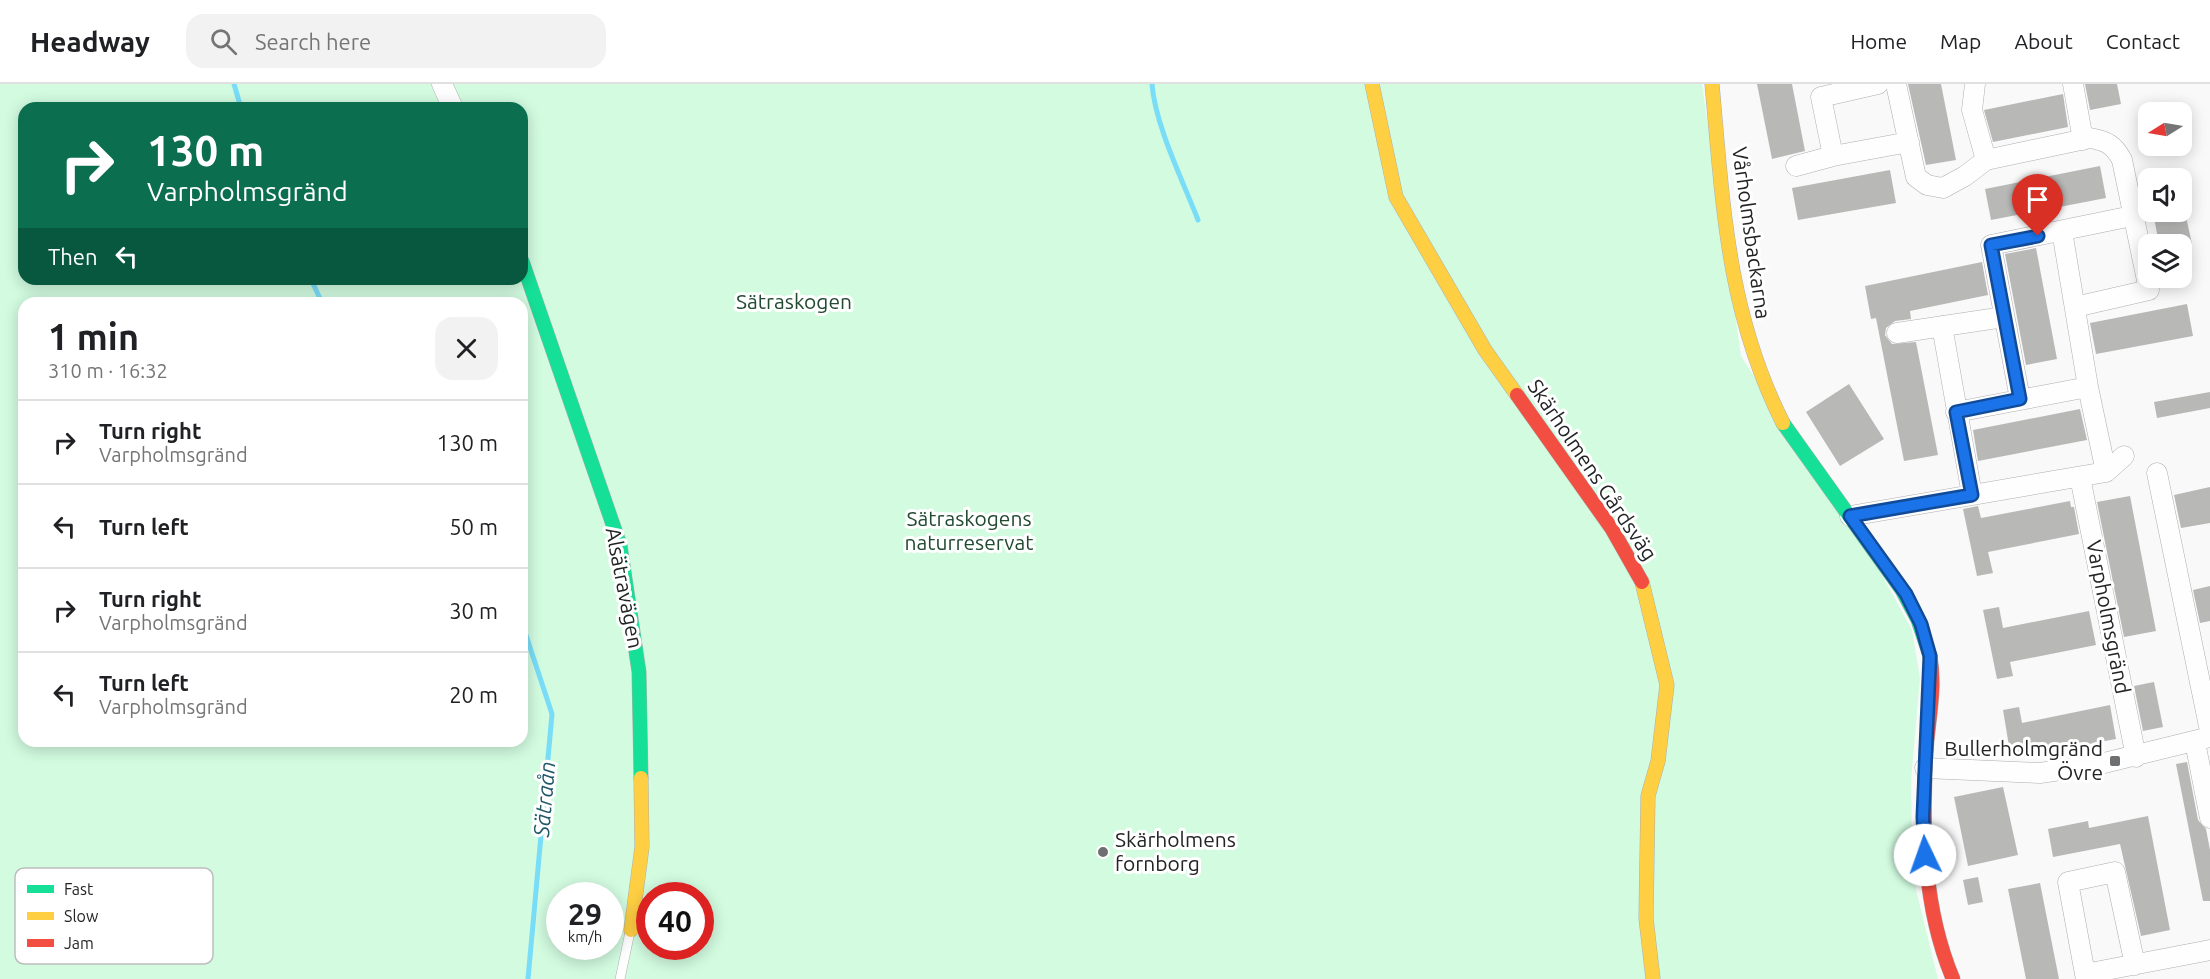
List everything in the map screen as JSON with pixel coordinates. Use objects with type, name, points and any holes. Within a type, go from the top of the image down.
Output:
[{"type":"street","points":[[442,84],[450,102]]},
{"type":"street","name":"Skärholmens Gårdsväg","points":[[1372,84],[1396,197],[1485,350],[1612,529],[1645,587],[1667,685],[1658,760],[1648,805],[1646,918],[1653,979]]},
{"type":"street","name":"Vårholmsbackarna","points":[[1712,84],[1733,284],[1751,356],[1783,423],[1803,455],[1906,594],[1921,624],[1930,656],[1923,817],[1930,891],[1940,942],[1953,979]]},
{"type":"street","points":[[1833,156],[1819,91],[1878,84]]},
{"type":"street","points":[[1896,84],[1916,177],[1927,185],[1943,188],[1965,176],[1986,160],[2090,138],[2104,140],[2115,147],[2122,160],[2149,290],[2075,307]]},
{"type":"street","points":[[1975,84],[1972,110],[1986,160]]},
{"type":"street","points":[[2073,84],[2083,140]]},
{"type":"street","points":[[1796,166],[1833,156],[1909,142]]},
{"type":"street","points":[[2020,399],[1991,245],[2132,216]]},
{"type":"street","points":[[2062,231],[2088,387],[2106,472]]},
{"type":"street","name":"Alsätravägen","points":[[528,278],[620,545],[639,672],[642,847],[631,930]]},
{"type":"street","points":[[1897,333],[2004,317]]},
{"type":"street","points":[[1941,326],[1972,495]]},
{"type":"street","points":[[1956,412],[2088,387]]},
{"type":"street","points":[[1850,516],[2106,472],[2124,456]]},
{"type":"street","points":[[2157,473],[2205,737],[2210,818]]},
{"type":"street","name":"Varpholmsgränd","points":[[2080,477],[2136,756]]},
{"type":"street","points":[[1925,768],[2040,773],[2136,756],[2205,737]]},
{"type":"street","points":[[2135,965],[2115,872],[2068,882],[2085,974],[2135,965],[2210,950]]},
{"type":"lane","points":[[620,979],[631,930]]},
{"type":"green space","name":"Sätraskogens naturreservat","points":[[0,84],[1702,84],[1741,356],[1883,577],[1912,630],[1920,678],[1911,780],[1912,853],[1916,890],[1938,979],[0,979]]},
{"type":"building","points":[[1757,84],[1792,84],[1805,151],[1772,159]]},
{"type":"building","points":[[1908,84],[1941,84],[1956,160],[1926,165]]},
{"type":"building","points":[[2085,84],[2117,84],[2121,104],[2090,110]]},
{"type":"building","points":[[2063,94],[2068,127],[1993,142],[1984,110]]},
{"type":"building","points":[[2100,166],[2106,198],[1991,220],[1985,189]]},
{"type":"building","points":[[1890,170],[1896,203],[1798,220],[1792,188]]},
{"type":"building","points":[[2155,222],[2187,222],[2190,234],[2157,234]]},
{"type":"building","points":[[2036,248],[2057,359],[2026,365],[2005,254]]},
{"type":"building","points":[[1982,262],[1988,295],[1910,311],[1911,319],[1895,321],[1886,328],[1885,335],[1892,344],[1916,342],[1938,455],[1904,461],[1876,318],[1871,319],[1865,286]]},
{"type":"building","points":[[2187,304],[2193,336],[2096,354],[2090,323]]},
{"type":"building","points":[[1849,384],[1884,439],[1840,466],[1806,412]]},
{"type":"building","points":[[2210,392],[2210,408],[2157,418],[2154,402]]},
{"type":"building","points":[[2080,409],[2087,440],[1978,461],[1973,430]]},
{"type":"building","points":[[2210,487],[2210,523],[2181,528],[2174,495]]},
{"type":"building","points":[[2130,496],[2156,631],[2124,637],[2097,502]]},
{"type":"building","points":[[2070,501],[2071,507],[2074,507],[2079,534],[1988,552],[1993,573],[1977,576],[1963,509],[1978,506],[1981,518]]},
{"type":"building","points":[[2210,586],[2210,621],[2200,623],[2193,590]]},
{"type":"building","points":[[1999,607],[2003,628],[2089,611],[2096,645],[2010,662],[2013,676],[1997,679],[1983,610]]},
{"type":"building","points":[[2154,682],[2163,727],[2143,731],[2134,686]]},
{"type":"building","points":[[2110,705],[2116,739],[2011,758],[2003,710],[2019,707],[2022,723]]},
{"type":"building","points":[[2187,762],[2198,820],[2206,829],[2210,850],[2210,901],[2203,901],[2176,764]]},
{"type":"building","points":[[2003,787],[2018,855],[1968,866],[1954,797]]},
{"type":"building","points":[[2148,816],[2170,930],[2141,936],[2120,844],[2053,857],[2048,829],[2088,821],[2089,828]]},
{"type":"building","points":[[1978,877],[1983,902],[1968,905],[1963,880]]},
{"type":"building","points":[[2040,883],[2059,979],[2026,979],[2008,889]]},
{"type":"waterway","name":"Sätraån","points":[[234,84],[239,102]]},
{"type":"waterway","points":[[1152,84],[1164,135],[1198,220]]},
{"type":"waterway","name":"Sätraån","points":[[314,285],[319,297]]},
{"type":"waterway","name":"Sätraån","points":[[528,641],[552,714],[528,979]]},
{"type":"traffic: fast","points":[[528,278],[620,545],[639,672],[641,778]]},
{"type":"traffic: fast","points":[[1783,423],[1902,590],[1918,620],[1930,656]]},
{"type":"traffic: slow","points":[[1372,84],[1396,197],[1485,350],[1517,395]]},
{"type":"traffic: slow","points":[[1712,84],[1725,215],[1739,299],[1764,382],[1783,423]]},
{"type":"traffic: slow","points":[[1642,582],[1667,685],[1658,761],[1648,796],[1646,918],[1653,979]]},
{"type":"traffic: slow","points":[[631,930],[642,847],[641,778]]},
{"type":"traffic: jam","points":[[1517,395],[1612,529],[1642,582]]},
{"type":"traffic: jam","points":[[1930,656],[1932,692],[1926,753],[1924,811],[1927,868],[1936,924],[1953,979]]},
{"type":"place","name":"Bullerholmgränd Övre","points":[[2115,761]]},
{"type":"place","name":"Skärholmens fornborg","points":[[1103,852]]},
{"type":"route","points":[[1925,855],[1923,817],[1930,656],[1921,624],[1906,594],[1850,516],[1972,495],[1956,412],[2020,399],[1991,245],[2038,236]]},
{"type":"park label","name":"Sätraskogen","points":[[794,302]]}]
